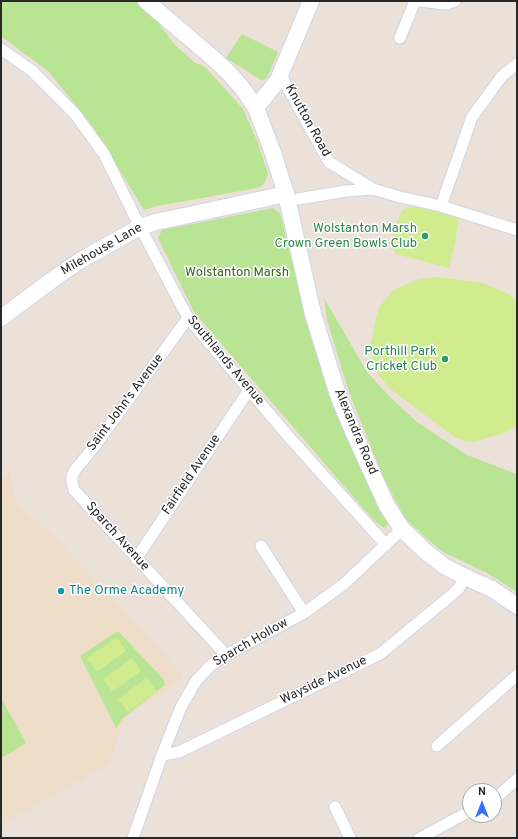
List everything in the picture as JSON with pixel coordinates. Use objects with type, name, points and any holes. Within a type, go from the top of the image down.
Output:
[{"type":"main road","name":"Alexandra Road","points":[[146,1],[213,58],[243,89],[256,108],[292,197],[313,314],[338,395],[352,430],[387,506],[402,529],[426,552],[444,566],[492,589],[517,606]]},
{"type":"main road","points":[[256,108],[278,80],[311,1]]},
{"type":"main road","name":"Milehouse Lane","points":[[2,316],[75,264],[140,227],[156,222],[292,197]]},
{"type":"street","points":[[400,38],[415,1]]},
{"type":"street","points":[[420,1],[446,4],[455,1]]},
{"type":"street","name":"Southlands Avenue","points":[[1,49],[31,70],[75,114],[104,154],[140,227],[188,318],[248,390],[386,545]]},
{"type":"street","points":[[517,64],[502,76],[472,117],[441,206],[517,230]]},
{"type":"street","name":"Knutton Road","points":[[280,74],[329,162],[373,189],[441,206]]},
{"type":"street","points":[[292,197],[373,189]]},
{"type":"street","name":"Saint John's Avenue","points":[[74,490],[72,476],[74,470],[94,447],[188,318]]},
{"type":"street","name":"Fairfield Avenue","points":[[136,559],[248,390]]},
{"type":"street","name":"Sparch Avenue","points":[[74,490],[226,655]]},
{"type":"street","name":"Sparch Hollow","points":[[136,837],[162,755],[181,707],[196,681],[210,666],[226,655],[304,613],[344,584],[402,529]]},
{"type":"street","points":[[261,546],[304,613]]},
{"type":"street","name":"Wayside Avenue","points":[[162,755],[179,752],[380,654],[454,593],[459,588],[465,577]]},
{"type":"street","points":[[437,746],[517,675]]},
{"type":"street","points":[[502,792],[517,779]]},
{"type":"street","points":[[335,807],[350,838]]},
{"type":"street","points":[[420,838],[462,816]]},
{"type":"shaded area","name":"The Orme Academy","points":[[9,471],[16,502],[55,538],[124,610],[183,676],[178,682],[125,718],[109,764],[1,825],[1,480]]},
{"type":"green space","points":[[1,1],[135,1],[154,17],[174,44],[194,62],[205,67],[243,109],[258,143],[268,174],[264,184],[258,188],[157,206],[144,210],[93,127],[49,72],[1,36]]},
{"type":"green space","points":[[242,34],[278,52],[267,78],[264,80],[261,80],[226,58]]},
{"type":"green space","name":"Wolstanton Marsh Crown Green Bowls Club","points":[[414,206],[424,207],[459,218],[449,268],[396,254],[392,242],[401,213],[406,208]]},
{"type":"green space","name":"Wolstanton Marsh","points":[[273,208],[280,213],[308,324],[390,523],[384,528],[377,523],[362,507],[194,312],[158,238],[162,230]]},
{"type":"green space","name":"Porthill Park Cricket Club","points":[[438,277],[483,283],[509,294],[517,302],[517,426],[501,434],[469,442],[456,438],[389,388],[376,371],[370,347],[378,309],[393,290],[418,279]]},
{"type":"green space","points":[[324,298],[367,372],[390,397],[417,422],[467,455],[517,474],[517,592],[487,573],[443,552],[405,518],[383,477],[349,392],[327,320]]},
{"type":"green space","points":[[118,631],[164,680],[165,685],[123,718],[116,728],[80,656]]},
{"type":"green space","points":[[117,637],[126,651],[97,672],[87,658]]},
{"type":"green space","points":[[132,658],[141,671],[112,692],[103,679]]},
{"type":"green space","points":[[147,678],[157,691],[128,712],[118,699]]},
{"type":"green space","points":[[1,698],[26,743],[1,758]]},
{"type":"place","name":"Wolstanton Marsh Crown Green Bowls Club","points":[[425,236]]},
{"type":"place","name":"Porthill Park Cricket Club","points":[[445,359]]},
{"type":"place","name":"The Orme Academy","points":[[61,591]]}]
